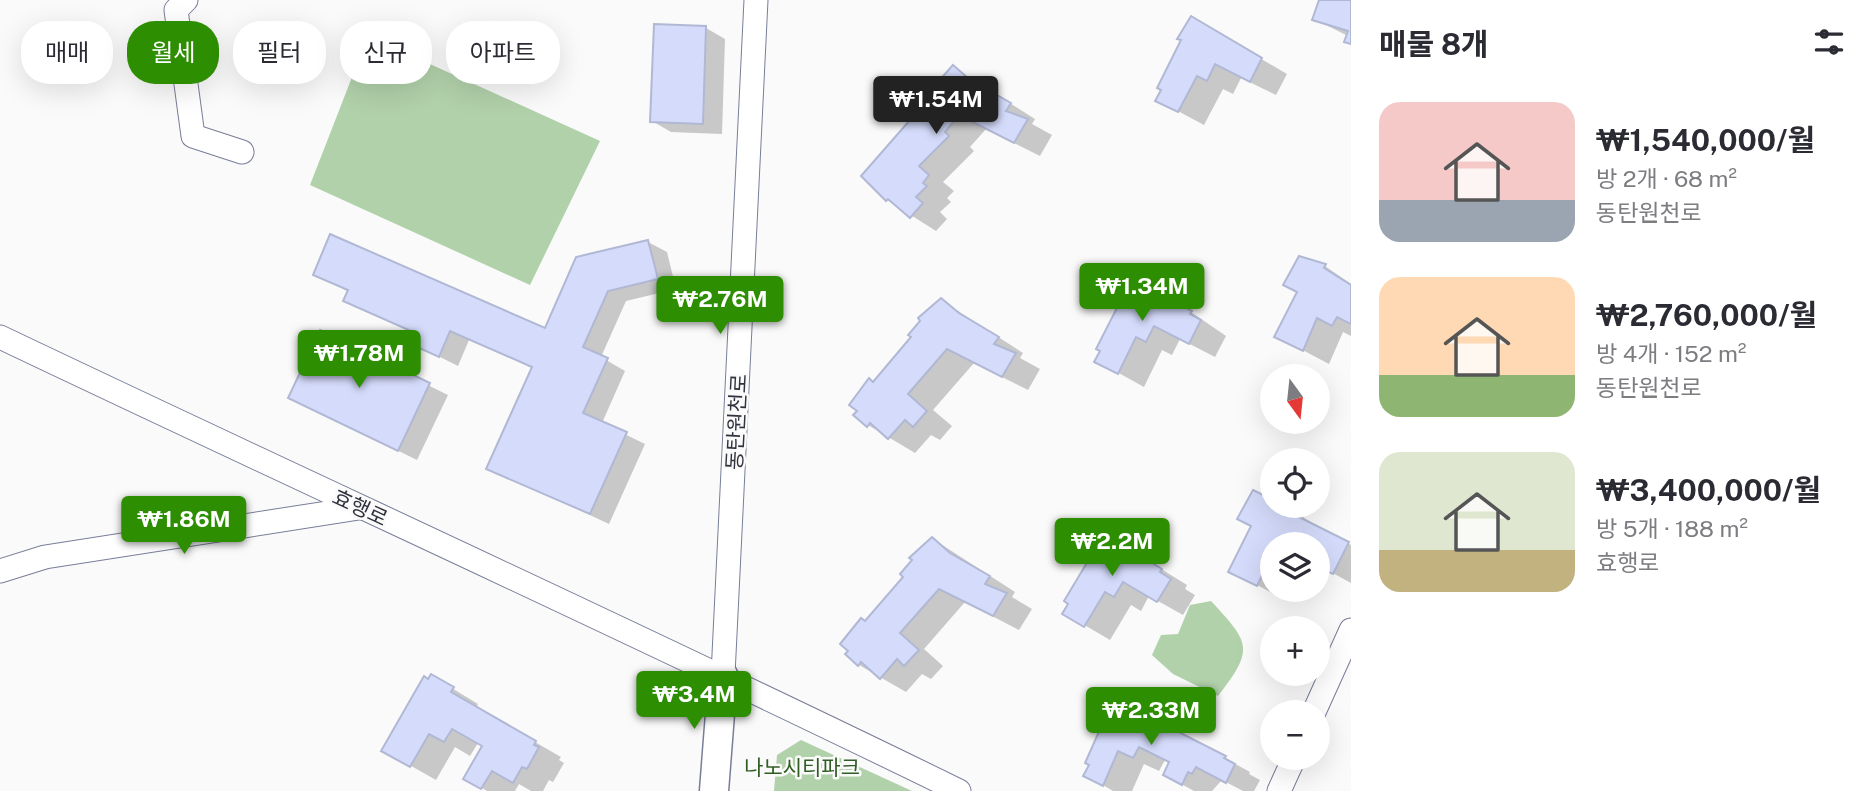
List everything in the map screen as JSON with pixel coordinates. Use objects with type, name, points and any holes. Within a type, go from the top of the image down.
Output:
[{"type":"street","points":[[186,0],[176,10],[193,136],[242,152]]},
{"type":"street","name":"동탄원천로","points":[[723,675],[756,0]]},
{"type":"street","name":"효행로","points":[[0,337],[359,508],[723,675],[959,791]]},
{"type":"street","points":[[0,571],[46,556],[359,508]]},
{"type":"street","points":[[1319,700],[1351,630]]},
{"type":"street","points":[[714,791],[723,675]]},
{"type":"street","points":[[1279,791],[1289,770]]},
{"type":"green space","points":[[432,65],[446,71],[446,84],[474,84],[600,141],[530,285],[310,185],[349,84],[432,84]]},
{"type":"green space","points":[[1211,601],[1234,627],[1243,647],[1238,667],[1218,696],[1173,674],[1152,655],[1161,635],[1178,634],[1190,605]]},
{"type":"green space","name":"나노시티파크","points":[[801,740],[912,791],[774,791],[777,755]]},
{"type":"building","points":[[1319,0],[1351,0],[1351,44],[1344,42],[1348,31],[1312,20]]},
{"type":"building","points":[[1191,16],[1262,58],[1250,82],[1215,64],[1207,81],[1197,76],[1178,112],[1155,101],[1161,90],[1157,88],[1181,40],[1177,39]]},
{"type":"building","points":[[654,24],[706,26],[703,124],[650,122]]},
{"type":"building","points":[[953,65],[969,79],[1011,103],[1006,111],[1028,119],[1014,143],[959,115],[945,132],[949,136],[919,166],[929,175],[923,183],[927,186],[916,197],[923,203],[910,218],[888,199],[886,201],[861,176],[924,104],[921,101]]},
{"type":"building","points":[[330,234],[545,328],[576,257],[648,240],[658,279],[608,291],[583,347],[608,358],[583,413],[627,432],[590,514],[486,469],[532,367],[450,331],[439,357],[406,342],[411,331],[343,301],[348,290],[313,275]]},
{"type":"building","points":[[1299,256],[1326,264],[1324,268],[1351,285],[1351,324],[1337,317],[1332,326],[1317,318],[1303,351],[1274,337],[1297,292],[1283,285]]},
{"type":"building","points":[[1130,277],[1192,311],[1190,314],[1201,320],[1189,344],[1154,326],[1146,342],[1136,337],[1118,374],[1094,362],[1100,351],[1096,349],[1120,302],[1116,300]]},
{"type":"building","points":[[941,298],[959,313],[999,337],[994,344],[1016,353],[1002,377],[947,349],[908,394],[927,411],[913,427],[905,420],[888,439],[870,423],[867,427],[853,415],[857,411],[849,405],[869,378],[873,382],[911,337],[908,335],[920,321],[918,318]]},
{"type":"building","points":[[320,330],[430,383],[398,451],[288,398]]},
{"type":"building","points":[[1253,490],[1260,494],[1260,518],[1301,518],[1329,532],[1260,532],[1260,580],[1257,586],[1228,572],[1251,526],[1237,519]]},
{"type":"building","points":[[1103,532],[1162,569],[1160,572],[1171,579],[1157,602],[1123,582],[1114,597],[1105,592],[1084,627],[1062,614],[1068,604],[1064,601],[1091,556],[1088,553]]},
{"type":"building","points":[[1330,532],[1349,542],[1333,574],[1330,573]]},
{"type":"building","points":[[932,537],[950,553],[990,576],[985,584],[1007,593],[993,616],[939,589],[900,633],[919,650],[904,666],[897,659],[880,679],[861,662],[858,666],[845,654],[848,651],[840,644],[861,618],[865,621],[903,577],[900,574],[912,560],[909,558]]},
{"type":"building","points":[[431,674],[454,687],[451,692],[536,741],[534,745],[539,747],[527,769],[522,767],[513,783],[492,771],[481,789],[463,779],[482,746],[452,729],[444,742],[429,734],[410,767],[381,751],[424,676],[428,679]]},
{"type":"building","points":[[1113,700],[1138,709],[1137,712],[1153,719],[1151,723],[1161,728],[1163,724],[1226,756],[1224,758],[1235,764],[1226,783],[1196,767],[1192,774],[1188,772],[1182,785],[1163,775],[1169,762],[1139,747],[1133,758],[1118,751],[1103,786],[1083,776],[1089,765],[1085,763]]}]
